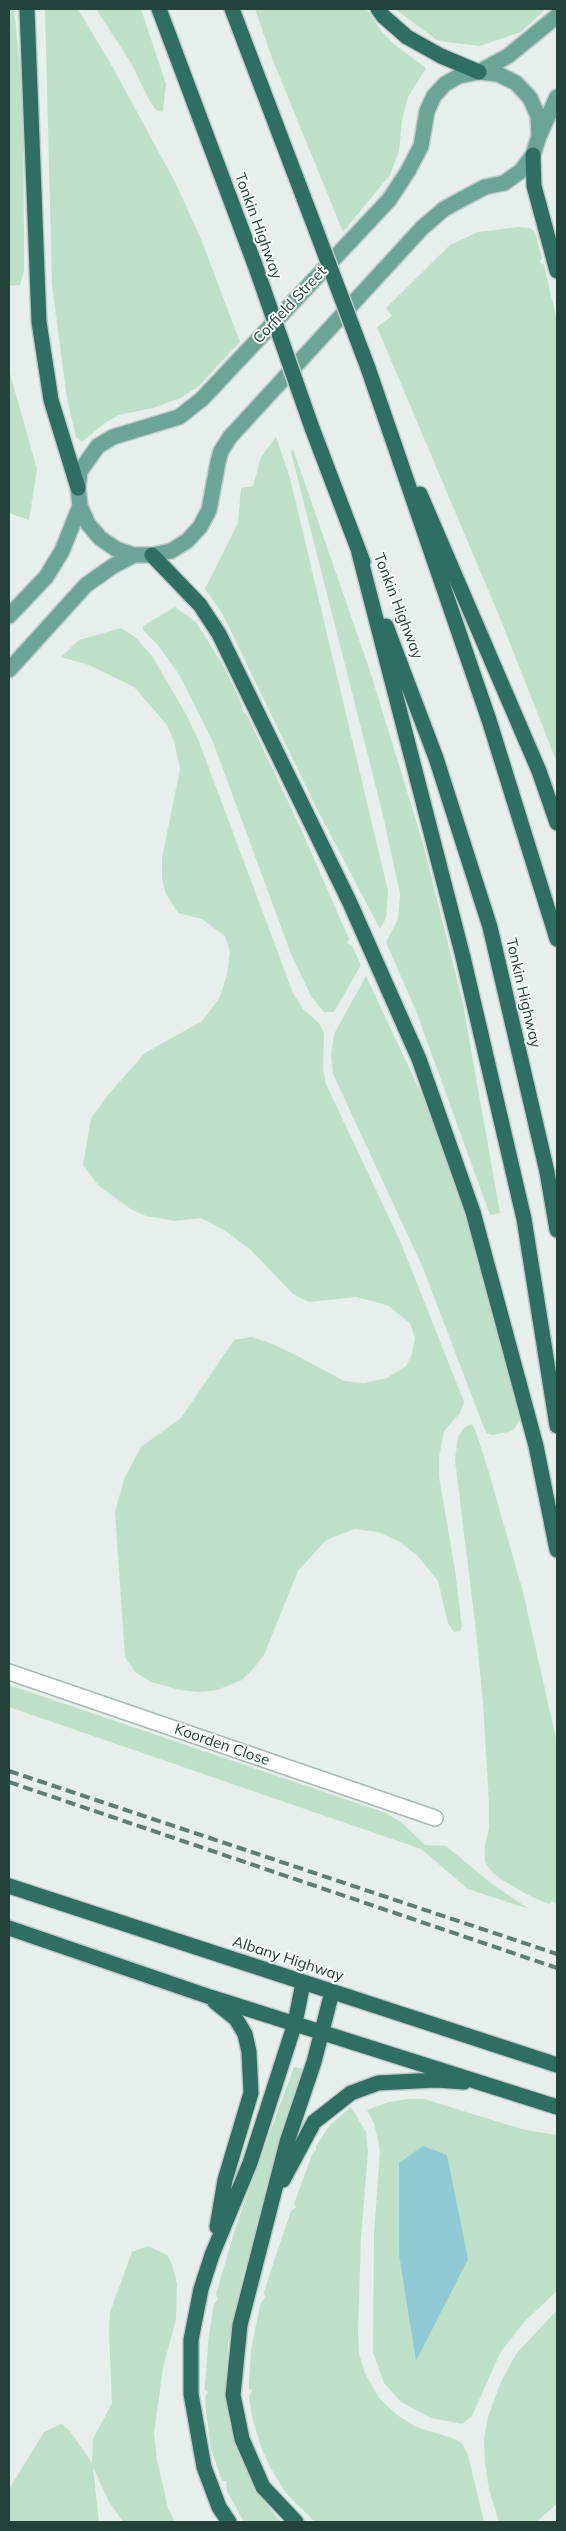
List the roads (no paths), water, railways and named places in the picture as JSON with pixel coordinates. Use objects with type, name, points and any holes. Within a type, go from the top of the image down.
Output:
[{"type":"highway","points":[[27,9],[39,322],[51,400],[78,488]]},
{"type":"highway","name":"Tonkin Highway","points":[[159,9],[255,265],[312,428],[436,758],[490,927],[547,1172],[557,1230]]},
{"type":"highway","points":[[232,9],[368,368],[489,720],[557,939]]},
{"type":"highway","points":[[378,9],[383,16],[407,37],[441,56],[479,72]]},
{"type":"highway","points":[[533,156],[534,186],[557,271]]},
{"type":"highway","points":[[384,418],[447,553],[539,771],[557,823]]},
{"type":"highway","points":[[359,553],[463,957],[524,1219],[557,1426]]},
{"type":"highway","points":[[152,556],[200,605],[220,634],[350,902],[419,1059],[473,1212],[536,1446],[557,1550]]},
{"type":"highway","name":"Albany Highway","points":[[9,1886],[557,2065]]},
{"type":"highway","points":[[9,1928],[210,1997],[498,2086],[557,2107]]},
{"type":"highway","points":[[229,2522],[219,2506],[204,2467],[191,2394],[191,2340],[201,2289],[212,2255],[250,2163],[295,2023],[303,1983]]},
{"type":"highway","points":[[296,2522],[263,2486],[242,2439],[233,2395],[240,2325],[287,2142],[314,2062],[332,1992]]},
{"type":"highway","points":[[210,1997],[236,2019],[244,2034],[249,2052],[251,2093],[225,2180],[212,2255]]},
{"type":"highway","points":[[273,2199],[314,2122],[351,2094],[378,2083],[402,2081],[436,2080],[498,2086]]},
{"type":"main road","name":"Corfield Street","points":[[479,72],[508,56],[557,16]]},
{"type":"main road","name":"Corfield Street","points":[[539,136],[538,116],[530,98],[516,83],[498,74],[479,72],[459,76],[445,84],[434,96],[427,111],[421,146],[408,171],[389,200],[202,399],[179,418],[112,437],[98,446],[80,472],[78,488],[80,506],[88,524],[100,538],[116,549],[134,555],[152,556],[171,551],[187,541],[200,527],[209,510],[214,474],[221,451],[230,437],[422,228],[444,209],[485,187],[504,183],[521,172],[533,156],[539,136],[557,97]]},
{"type":"main road","name":"Corfield Street","points":[[9,616],[46,577],[62,551],[80,506]]},
{"type":"main road","name":"Corfield Street","points":[[9,670],[86,585],[112,566],[134,555]]},
{"type":"street","name":"Koorden Close","points":[[9,1672],[435,1818]]},
{"type":"water","points":[[423,2146],[447,2155],[468,2259],[416,2361],[399,2254],[399,2163]]},
{"type":"railway","points":[[9,1771],[557,1954]]},
{"type":"railway","points":[[9,1782],[557,1968]]}]
